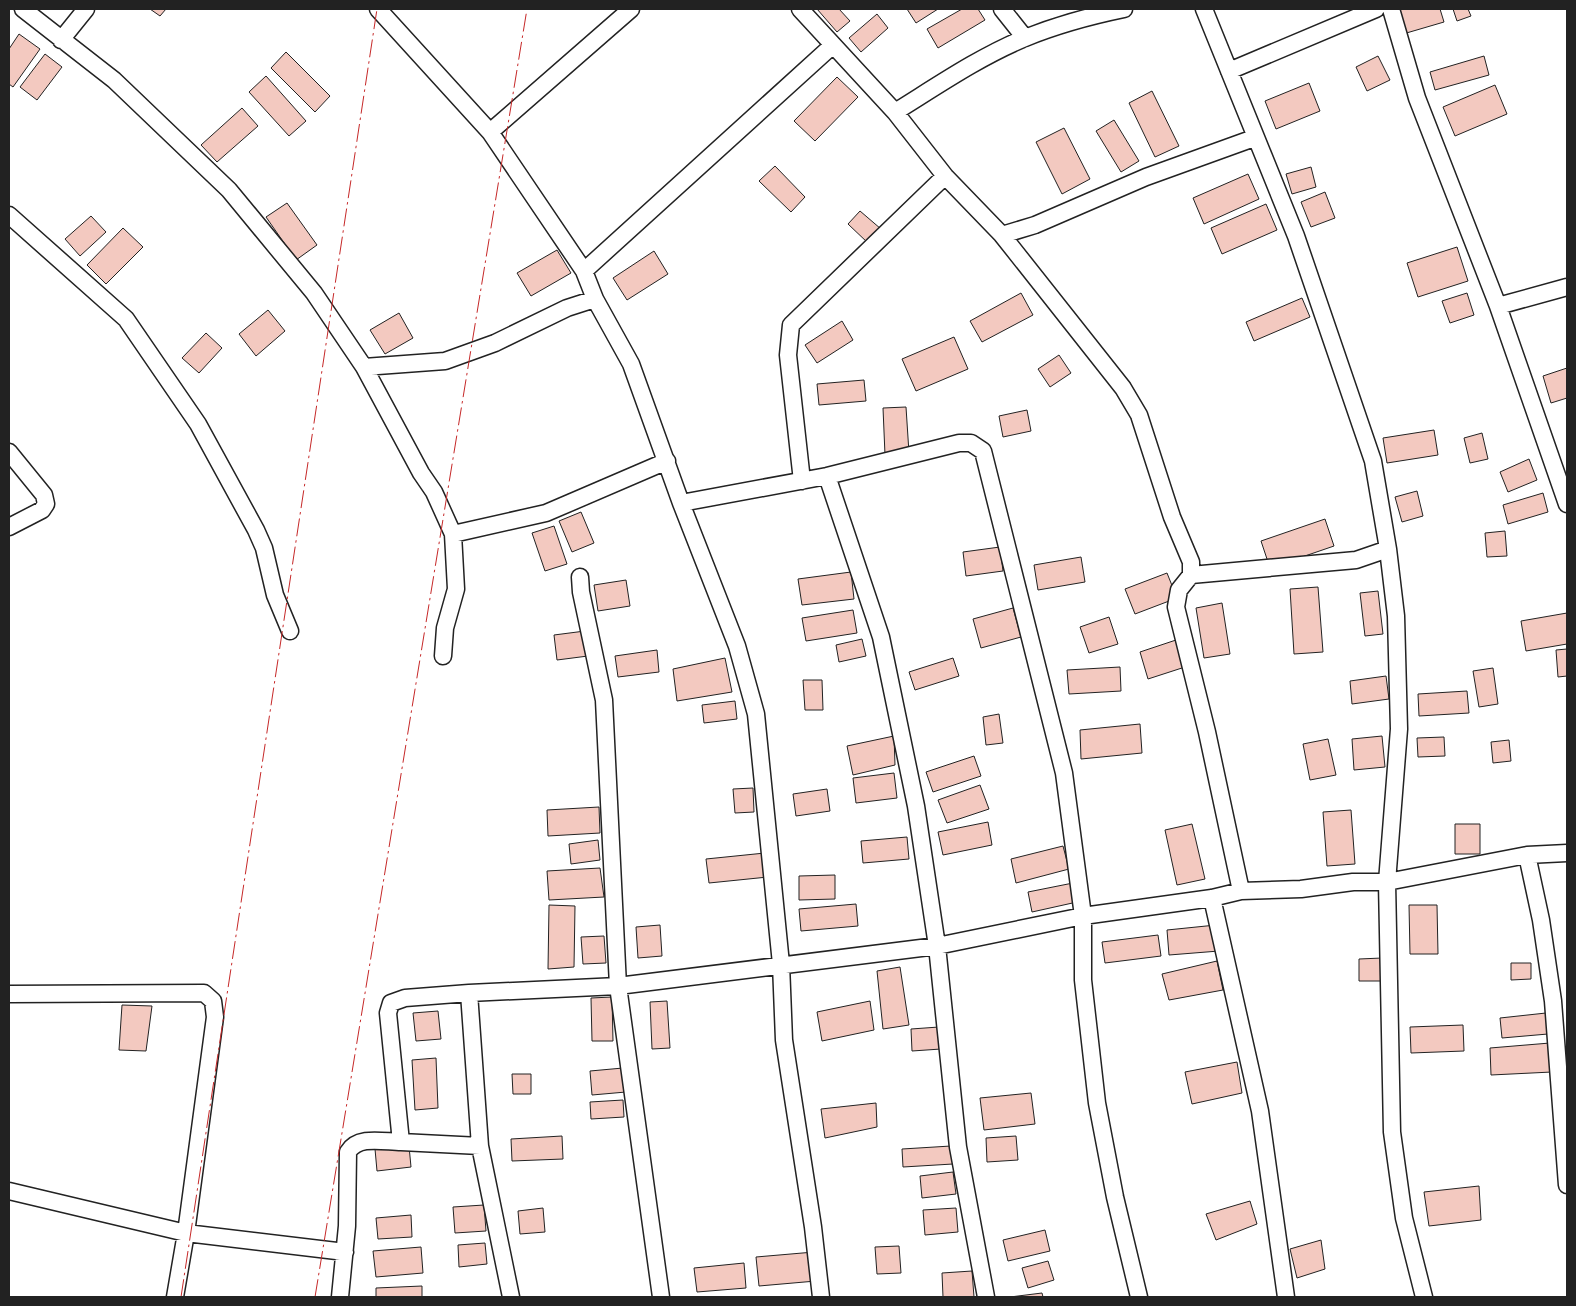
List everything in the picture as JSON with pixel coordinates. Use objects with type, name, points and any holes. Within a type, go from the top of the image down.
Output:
[{"type":"street","points":[[23,9],[114,80],[229,190],[314,293],[364,368],[434,492],[453,534],[456,589],[445,628],[443,656]]},
{"type":"street","points":[[61,40],[86,9]]},
{"type":"street","points":[[378,9],[490,132],[584,271],[596,299],[631,364],[681,503],[737,646],[756,714],[781,964],[784,1040],[813,1227],[821,1297]]},
{"type":"street","points":[[490,132],[631,9]]},
{"type":"street","points":[[800,9],[895,112],[945,176],[1002,234],[1123,388],[1139,415],[1172,517],[1191,562],[1191,575],[1179,590],[1176,607],[1207,732],[1241,892]]},
{"type":"street","points":[[1002,9],[1025,38]]},
{"type":"street","points":[[895,112],[980,60],[1025,38],[1088,17],[1124,9]]},
{"type":"street","points":[[1204,9],[1254,138],[1296,236],[1373,461],[1388,549],[1396,616],[1399,729],[1387,882],[1392,1132],[1404,1218],[1424,1297]]},
{"type":"street","points":[[1228,71],[1376,9]]},
{"type":"street","points":[[1391,9],[1417,98],[1498,306],[1567,504]]},
{"type":"street","points":[[584,271],[832,45]]},
{"type":"street","points":[[1002,234],[1035,225],[1146,177],[1254,138]]},
{"type":"street","points":[[802,481],[788,355],[791,325],[945,176]]},
{"type":"street","points":[[9,215],[126,319],[198,424],[256,530],[264,548],[275,595],[290,630]]},
{"type":"street","points":[[1498,306],[1567,287]]},
{"type":"street","points":[[364,368],[445,362],[513,335],[567,308],[596,299]]},
{"type":"street","points":[[681,503],[827,476],[959,443],[971,443],[983,451],[1064,773],[1083,916],[1083,980],[1097,1103],[1115,1197],[1139,1297]]},
{"type":"street","points":[[9,452],[44,495],[46,504],[42,510],[9,527]]},
{"type":"street","points":[[453,534],[546,513],[667,461]]},
{"type":"street","points":[[827,476],[887,660],[916,806],[937,946],[958,1147],[986,1297]]},
{"type":"street","points":[[1191,575],[1356,560],[1388,549]]},
{"type":"street","points":[[580,577],[581,592],[604,700],[618,986],[661,1297]]},
{"type":"street","points":[[401,1142],[388,1013],[391,1003],[405,998],[470,992],[618,986],[781,964],[937,946],[1083,916],[1212,898],[1241,892],[1301,889],[1353,882],[1387,882],[1528,855],[1567,853]]},
{"type":"street","points":[[1528,855],[1541,920],[1553,1001],[1567,1186]]},
{"type":"street","points":[[1212,898],[1260,1111],[1286,1297]]},
{"type":"street","points":[[470,992],[480,1146],[511,1297]]},
{"type":"street","points":[[9,994],[204,993],[213,1001],[215,1017],[186,1233],[175,1297]]},
{"type":"street","points":[[340,1297],[344,1252],[348,1152],[352,1146],[359,1141],[480,1146]]},
{"type":"street","points":[[9,1190],[186,1233],[344,1252]]},
{"type":"building","points":[[150,9],[166,9],[160,16]]},
{"type":"building","points":[[817,9],[839,9],[850,21],[837,32]]},
{"type":"building","points":[[907,9],[938,9],[916,23]]},
{"type":"building","points":[[962,9],[978,9],[985,20],[938,48],[927,29]]},
{"type":"building","points":[[1395,9],[1440,9],[1444,22],[1403,34]]},
{"type":"building","points":[[1453,9],[1468,9],[1471,16],[1457,21]]},
{"type":"building","points":[[877,14],[888,28],[861,52],[849,38]]},
{"type":"building","points":[[19,34],[40,49],[13,87],[9,84],[9,49]]},
{"type":"building","points":[[286,52],[330,96],[315,112],[271,68]]},
{"type":"building","points":[[45,54],[62,67],[37,100],[20,87]]},
{"type":"building","points":[[1378,56],[1390,80],[1367,91],[1356,67]]},
{"type":"building","points":[[1484,56],[1489,75],[1435,90],[1430,72]]},
{"type":"building","points":[[266,76],[306,121],[289,136],[249,92]]},
{"type":"building","points":[[837,77],[858,97],[815,141],[794,121]]},
{"type":"building","points":[[1309,83],[1320,111],[1276,129],[1265,101]]},
{"type":"building","points":[[1495,85],[1507,114],[1455,136],[1443,107]]},
{"type":"building","points":[[1152,91],[1179,146],[1155,157],[1129,103]]},
{"type":"building","points":[[242,108],[258,126],[217,162],[201,145]]},
{"type":"building","points":[[1114,120],[1139,161],[1121,172],[1096,131]]},
{"type":"building","points":[[1064,128],[1090,179],[1062,194],[1036,142]]},
{"type":"building","points":[[775,166],[805,197],[791,212],[759,181]]},
{"type":"building","points":[[1311,167],[1316,187],[1292,194],[1286,174]]},
{"type":"building","points":[[1248,174],[1259,199],[1204,224],[1193,198]]},
{"type":"building","points":[[1325,192],[1335,218],[1311,227],[1301,202]]},
{"type":"building","points":[[287,203],[317,245],[296,260],[266,217]]},
{"type":"building","points":[[1266,204],[1277,230],[1222,254],[1211,228]]},
{"type":"building","points":[[860,211],[881,229],[868,243],[848,224]]},
{"type":"building","points":[[91,216],[106,232],[80,256],[65,239]]},
{"type":"building","points":[[123,228],[143,247],[106,284],[87,265]]},
{"type":"building","points":[[1457,247],[1468,281],[1418,297],[1407,263]]},
{"type":"building","points":[[557,250],[571,273],[531,296],[517,273]]},
{"type":"building","points":[[654,251],[668,274],[627,300],[613,278]]},
{"type":"building","points":[[1021,293],[1033,315],[982,342],[970,321]]},
{"type":"building","points":[[1467,293],[1474,315],[1450,323],[1442,301]]},
{"type":"building","points":[[1302,298],[1310,317],[1254,341],[1246,322]]},
{"type":"building","points":[[268,310],[285,331],[256,356],[239,334]]},
{"type":"building","points":[[399,313],[413,338],[385,354],[370,330]]},
{"type":"building","points":[[842,321],[853,340],[817,363],[805,345]]},
{"type":"building","points":[[206,333],[222,348],[199,373],[182,358]]},
{"type":"building","points":[[954,337],[968,369],[916,391],[902,359]]},
{"type":"building","points":[[1059,355],[1071,373],[1050,387],[1038,369]]},
{"type":"building","points":[[1567,368],[1567,398],[1551,403],[1543,376]]},
{"type":"building","points":[[864,380],[866,401],[819,405],[817,384]]},
{"type":"building","points":[[906,407],[909,453],[885,455],[883,408]]},
{"type":"building","points":[[1027,410],[1031,431],[1003,437],[999,416]]},
{"type":"building","points":[[1434,430],[1438,455],[1387,463],[1383,438]]},
{"type":"building","points":[[1482,433],[1488,459],[1470,463],[1464,438]]},
{"type":"building","points":[[1529,459],[1537,480],[1508,492],[1500,472]]},
{"type":"building","points":[[1417,491],[1423,516],[1402,522],[1395,497]]},
{"type":"building","points":[[1543,493],[1548,512],[1508,524],[1503,505]]},
{"type":"building","points":[[581,512],[594,543],[572,552],[559,521]]},
{"type":"building","points":[[1325,519],[1334,546],[1270,568],[1261,541]]},
{"type":"building","points":[[554,526],[567,564],[545,571],[532,533]]},
{"type":"building","points":[[1505,531],[1507,556],[1487,557],[1485,533]]},
{"type":"building","points":[[1000,547],[1003,571],[966,576],[963,552]]},
{"type":"building","points":[[1081,557],[1085,582],[1038,590],[1034,565]]},
{"type":"building","points":[[851,572],[854,599],[802,605],[798,579]]},
{"type":"building","points":[[1167,573],[1177,598],[1135,614],[1125,589]]},
{"type":"building","points":[[626,580],[630,606],[598,611],[594,585]]},
{"type":"building","points":[[1318,587],[1323,652],[1294,654],[1290,589]]},
{"type":"building","points":[[1378,591],[1383,634],[1365,636],[1360,593]]},
{"type":"building","points":[[1222,603],[1230,654],[1204,658],[1196,608]]},
{"type":"building","points":[[1013,608],[1021,637],[981,648],[973,619]]},
{"type":"building","points":[[853,610],[857,633],[806,641],[802,618]]},
{"type":"building","points":[[1567,613],[1567,644],[1526,651],[1521,621]]},
{"type":"building","points":[[1109,617],[1118,644],[1089,653],[1080,627]]},
{"type":"building","points":[[585,631],[588,656],[557,660],[554,635]]},
{"type":"building","points":[[862,639],[866,656],[839,662],[836,645]]},
{"type":"building","points":[[1176,640],[1185,667],[1148,679],[1140,652]]},
{"type":"building","points":[[1567,649],[1567,676],[1558,677],[1556,650]]},
{"type":"building","points":[[657,650],[659,672],[618,677],[615,656]]},
{"type":"building","points":[[725,658],[732,692],[677,701],[673,669]]},
{"type":"building","points":[[953,658],[959,676],[915,690],[909,672]]},
{"type":"building","points":[[1120,667],[1121,691],[1069,694],[1067,670]]},
{"type":"building","points":[[1493,668],[1498,704],[1479,707],[1473,671]]},
{"type":"building","points":[[1386,676],[1389,699],[1352,704],[1350,681]]},
{"type":"building","points":[[803,680],[822,680],[823,710],[805,710]]},
{"type":"building","points":[[1467,691],[1469,713],[1419,716],[1418,694]]},
{"type":"building","points":[[735,701],[737,719],[704,723],[702,705]]},
{"type":"building","points":[[999,714],[1003,743],[986,745],[983,717]]},
{"type":"building","points":[[1140,724],[1142,753],[1081,759],[1080,730]]},
{"type":"building","points":[[894,736],[895,765],[853,775],[847,746]]},
{"type":"building","points":[[1382,736],[1385,767],[1354,770],[1352,739]]},
{"type":"building","points":[[1444,737],[1445,756],[1418,757],[1417,738]]},
{"type":"building","points":[[1328,739],[1336,775],[1310,780],[1303,744]]},
{"type":"building","points":[[1509,740],[1511,761],[1493,763],[1491,742]]},
{"type":"building","points":[[974,756],[981,776],[933,792],[926,772]]},
{"type":"building","points":[[894,773],[897,798],[856,803],[853,778]]},
{"type":"building","points":[[980,785],[989,809],[947,823],[938,800]]},
{"type":"building","points":[[753,788],[754,812],[735,813],[733,789]]},
{"type":"building","points":[[827,789],[830,811],[796,816],[793,794]]},
{"type":"building","points":[[599,807],[600,833],[548,836],[547,810]]},
{"type":"building","points":[[1351,810],[1355,864],[1327,866],[1323,812]]},
{"type":"building","points":[[988,822],[992,845],[943,855],[938,832]]},
{"type":"building","points":[[1192,824],[1205,879],[1177,885],[1165,830]]},
{"type":"building","points":[[1455,824],[1480,824],[1480,854],[1455,854]]},
{"type":"building","points":[[907,837],[909,859],[863,863],[861,841]]},
{"type":"building","points":[[598,840],[600,860],[571,864],[569,844]]},
{"type":"building","points":[[1063,846],[1069,869],[1016,883],[1011,859]]},
{"type":"building","points":[[765,853],[768,877],[709,883],[706,859]]},
{"type":"building","points":[[600,868],[604,897],[549,900],[547,871]]},
{"type":"building","points":[[835,875],[835,899],[799,900],[799,876]]},
{"type":"building","points":[[1073,883],[1077,902],[1032,912],[1028,892]]},
{"type":"building","points":[[856,904],[858,926],[801,931],[799,909]]},
{"type":"building","points":[[549,905],[575,906],[574,967],[548,969]]},
{"type":"building","points":[[1409,905],[1437,905],[1438,954],[1410,954]]},
{"type":"building","points":[[660,925],[662,956],[638,958],[636,927]]},
{"type":"building","points":[[1216,925],[1219,951],[1169,955],[1167,930]]},
{"type":"building","points":[[1158,935],[1161,956],[1105,963],[1102,942]]},
{"type":"building","points":[[604,936],[606,963],[583,964],[581,937]]},
{"type":"building","points":[[1382,958],[1382,981],[1359,981],[1359,959]]},
{"type":"building","points":[[1217,961],[1223,990],[1169,1000],[1162,974]]},
{"type":"building","points":[[1511,963],[1531,963],[1531,979],[1511,980]]},
{"type":"building","points":[[900,967],[909,1025],[883,1029],[877,971]]},
{"type":"building","points":[[612,997],[613,1041],[592,1041],[591,998]]},
{"type":"building","points":[[667,1001],[670,1048],[652,1049],[650,1002]]},
{"type":"building","points":[[870,1001],[874,1030],[822,1041],[817,1012]]},
{"type":"building","points":[[122,1005],[152,1006],[146,1051],[119,1050]]},
{"type":"building","points":[[438,1011],[441,1039],[416,1041],[413,1013]]},
{"type":"building","points":[[1546,1013],[1548,1034],[1502,1038],[1500,1018]]},
{"type":"building","points":[[1463,1025],[1464,1051],[1411,1053],[1410,1027]]},
{"type":"building","points":[[939,1027],[941,1049],[912,1051],[911,1029]]},
{"type":"building","points":[[1550,1043],[1552,1072],[1491,1075],[1490,1048]]},
{"type":"building","points":[[436,1058],[438,1108],[415,1110],[412,1060]]},
{"type":"building","points":[[1237,1062],[1242,1093],[1192,1104],[1185,1072]]},
{"type":"building","points":[[623,1068],[626,1092],[592,1095],[590,1071]]},
{"type":"building","points":[[512,1074],[531,1074],[531,1094],[513,1094]]},
{"type":"building","points":[[1031,1093],[1035,1124],[984,1130],[980,1098]]},
{"type":"building","points":[[623,1100],[624,1117],[591,1119],[590,1102]]},
{"type":"building","points":[[876,1103],[877,1127],[825,1138],[821,1109]]},
{"type":"building","points":[[562,1136],[563,1159],[512,1161],[511,1139]]},
{"type":"building","points":[[1016,1136],[1018,1160],[987,1162],[986,1138]]},
{"type":"building","points":[[409,1146],[411,1167],[377,1171],[375,1149]]},
{"type":"building","points":[[951,1146],[953,1164],[903,1167],[902,1149]]},
{"type":"building","points":[[953,1172],[956,1194],[922,1198],[920,1176]]},
{"type":"building","points":[[1479,1186],[1481,1220],[1429,1226],[1424,1192]]},
{"type":"building","points":[[1250,1201],[1257,1224],[1216,1240],[1206,1214]]},
{"type":"building","points":[[484,1205],[486,1231],[455,1233],[453,1207]]},
{"type":"building","points":[[543,1208],[545,1232],[520,1234],[518,1211]]},
{"type":"building","points":[[956,1208],[958,1232],[925,1235],[923,1210]]},
{"type":"building","points":[[411,1215],[412,1237],[378,1239],[376,1218]]},
{"type":"building","points":[[1045,1230],[1050,1251],[1008,1261],[1003,1240]]},
{"type":"building","points":[[1321,1240],[1325,1269],[1297,1278],[1290,1249]]},
{"type":"building","points":[[485,1243],[487,1264],[459,1267],[458,1245]]},
{"type":"building","points":[[899,1246],[901,1273],[877,1274],[875,1247]]},
{"type":"building","points":[[421,1247],[423,1273],[376,1277],[373,1251]]},
{"type":"building","points":[[814,1252],[816,1281],[759,1286],[756,1257]]},
{"type":"building","points":[[1048,1261],[1054,1280],[1028,1288],[1022,1268]]},
{"type":"building","points":[[744,1263],[746,1288],[697,1292],[694,1268]]},
{"type":"building","points":[[972,1271],[974,1297],[943,1297],[942,1273]]},
{"type":"building","points":[[422,1286],[422,1297],[376,1297],[376,1288]]},
{"type":"building","points":[[1042,1293],[1043,1297],[1010,1297]]},
{"type":"power","points":[[181,1297],[377,9]]},
{"type":"power","points":[[315,1297],[527,9]]}]
